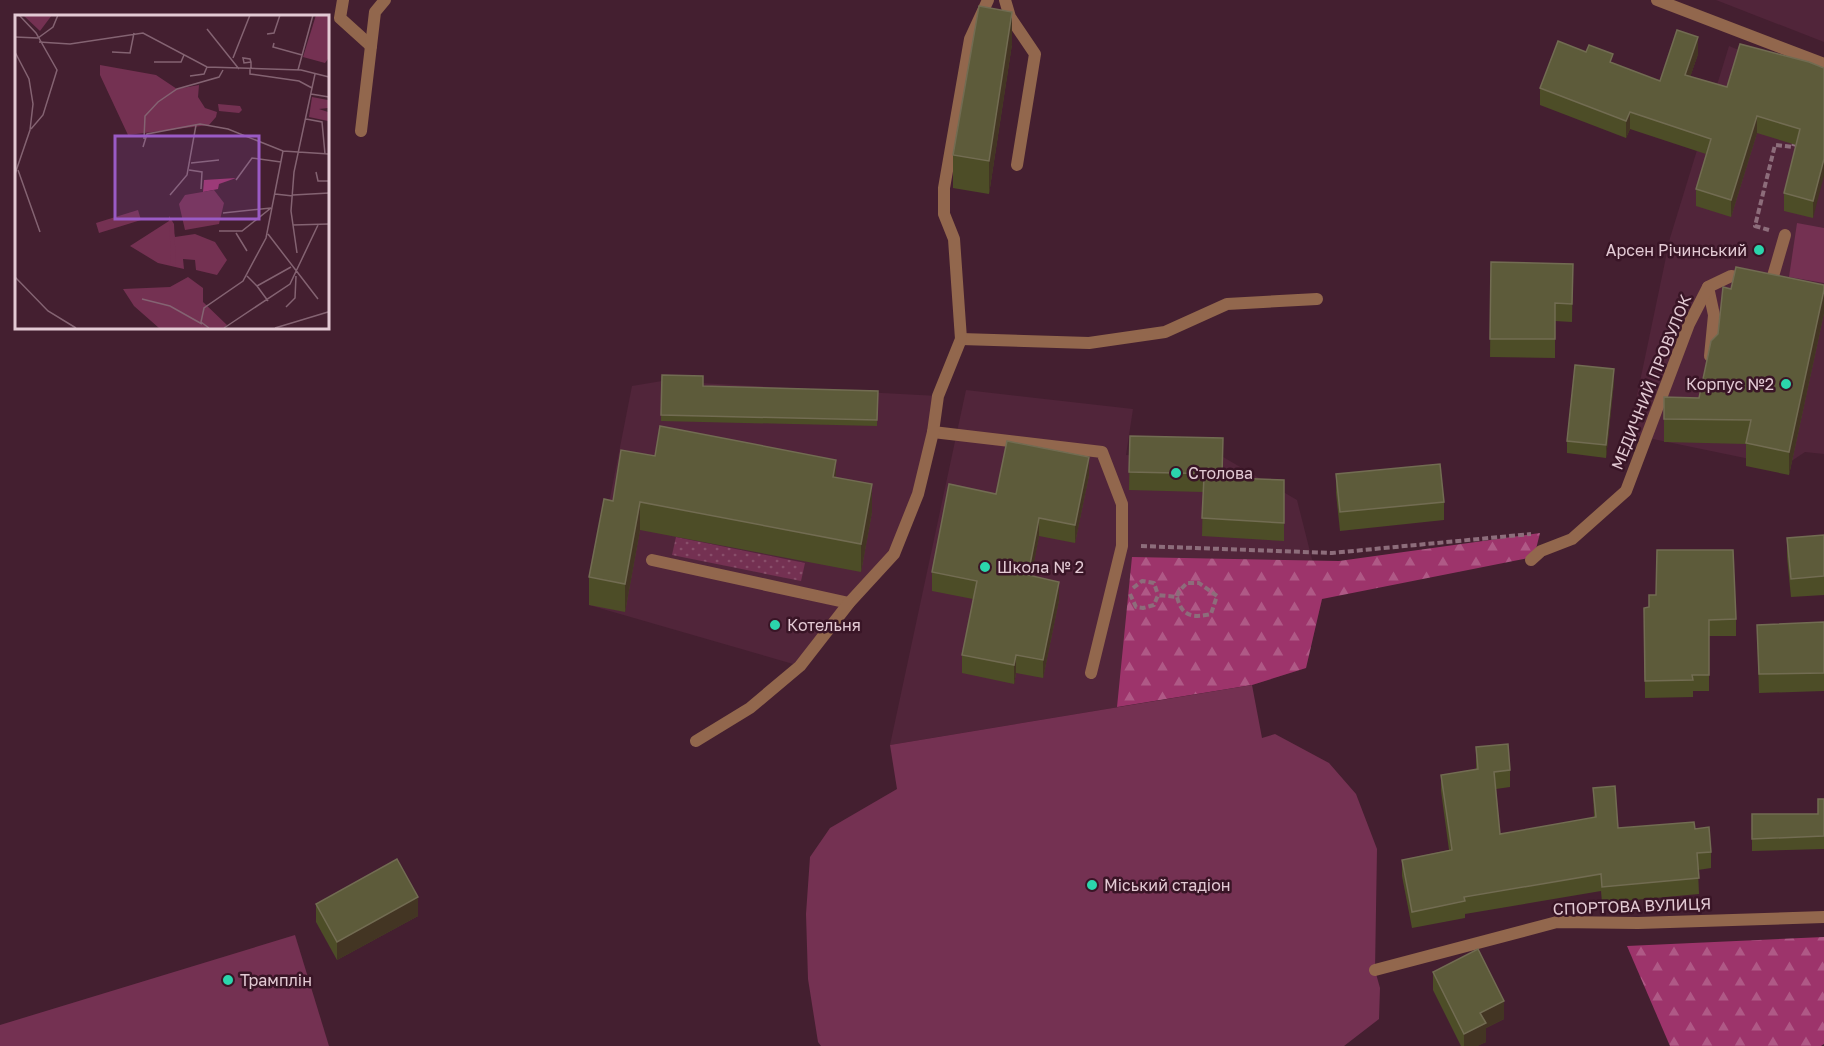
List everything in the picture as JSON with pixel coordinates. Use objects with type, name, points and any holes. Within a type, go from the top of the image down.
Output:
[{"type":"street","points":[[343,0],[340,18],[371,46]]},
{"type":"street","points":[[362,131],[375,12],[385,0]]},
{"type":"street","points":[[696,741],[750,708],[800,666],[849,603],[894,554],[918,494],[933,432],[938,396],[961,339],[954,239],[944,214],[944,188],[970,39],[988,0]]},
{"type":"street","points":[[1005,0],[1010,17],[1035,54],[1017,165]]},
{"type":"street","points":[[1657,0],[1824,64]]},
{"type":"street","points":[[1772,283],[1785,235]]},
{"type":"street","name":"МЕДИЧНИЙ ПРОВУЛОК","points":[[1531,560],[1541,551],[1572,538],[1626,491],[1689,324],[1708,286],[1731,276],[1785,283]]},
{"type":"street","points":[[1708,286],[1714,315],[1710,356]]},
{"type":"street","points":[[961,339],[1089,343],[1165,332],[1227,304],[1317,298]]},
{"type":"street","points":[[933,432],[1102,452],[1122,504],[1122,546],[1091,673]]},
{"type":"street","points":[[652,560],[849,603]]},
{"type":"street","name":"СПОРТОВА ВУЛИЦЯ","points":[[1375,970],[1557,922],[1638,923],[1824,917]]},
{"type":"path","points":[[1755,226],[1775,145],[1793,147],[1796,137]]},
{"type":"path","points":[[1122,546],[1332,553],[1540,533]]},
{"type":"path","points":[[1142,580],[1154,583],[1158,595],[1154,605],[1143,608],[1136,607],[1131,594],[1133,585],[1142,580]]},
{"type":"path","points":[[1187,583],[1199,583],[1217,596],[1211,614],[1198,617],[1190,616],[1180,609],[1177,597],[1179,591],[1187,583]]},
{"type":"path","points":[[1111,592],[1131,594]]},
{"type":"path","points":[[1158,595],[1177,597]]},
{"type":"shaded area","points":[[1716,0],[1824,0],[1824,42]]},
{"type":"shaded area","points":[[1729,46],[1824,85],[1824,454],[1805,452],[1784,466],[1629,434],[1670,238]]},
{"type":"shaded area","points":[[1797,223],[1824,228],[1824,283],[1789,277]]},
{"type":"shaded area","points":[[662,381],[938,396],[933,432],[894,554],[800,666],[589,605],[632,386]]},
{"type":"shaded area","points":[[966,390],[1133,409],[1126,455],[1223,457],[1297,500],[1322,599],[1306,668],[1252,685],[890,745]]},
{"type":"shaded area","points":[[676,537],[805,563],[801,581],[672,555]]},
{"type":"shaded area","name":"Міський стадіон","points":[[1252,685],[1262,738],[1275,734],[1329,763],[1356,794],[1377,849],[1375,970],[1380,988],[1379,1019],[1344,1046],[821,1046],[818,1042],[808,979],[806,914],[810,857],[830,828],[897,789],[890,745]]},
{"type":"shaded area","name":"Трамплін","points":[[295,935],[329,1046],[0,1046],[0,1025]]},
{"type":"green space","points":[[1540,533],[1534,557],[1322,599],[1306,668],[1252,685],[1117,707],[1132,557],[1339,561]]},
{"type":"green space","points":[[1824,937],[1824,1044],[1821,1046],[1670,1046],[1627,946]]},
{"type":"building","points":[[979,6],[1012,12],[989,161],[953,155]]},
{"type":"building","points":[[1677,30],[1698,37],[1685,75],[1727,87],[1740,44],[1824,68],[1824,159],[1813,201],[1784,193],[1800,129],[1757,116],[1731,200],[1696,189],[1711,139],[1630,112],[1626,121],[1540,88],[1558,41],[1586,52],[1589,45],[1613,54],[1610,62],[1660,81]]},
{"type":"building","points":[[1491,262],[1573,264],[1572,304],[1555,303],[1555,339],[1490,339]]},
{"type":"building","name":"Корпус №2","points":[[1736,267],[1824,285],[1789,452],[1746,443],[1751,420],[1664,419],[1664,397],[1699,398],[1711,341],[1718,334],[1723,287],[1731,289]]},
{"type":"building","points":[[1575,365],[1614,369],[1606,445],[1567,441]]},
{"type":"building","points":[[662,375],[703,376],[703,386],[878,391],[877,420],[661,415]]},
{"type":"building","points":[[660,426],[836,460],[833,477],[872,484],[861,544],[640,502],[625,584],[589,577],[604,499],[613,501],[621,450],[655,456]]},
{"type":"building","points":[[1130,436],[1223,438],[1222,474],[1129,472]]},
{"type":"building","name":"Школа № 2","points":[[1007,441],[1089,457],[1075,525],[1039,518],[1028,575],[1059,582],[1043,660],[1016,655],[1014,665],[962,655],[977,581],[932,572],[949,484],[996,494]]},
{"type":"building","points":[[1440,464],[1444,502],[1340,512],[1336,474]]},
{"type":"building","points":[[1204,477],[1284,480],[1284,523],[1202,518]]},
{"type":"building","points":[[1824,535],[1824,576],[1791,579],[1787,538]]},
{"type":"building","points":[[1657,550],[1733,550],[1736,619],[1709,620],[1709,675],[1692,675],[1693,680],[1645,681],[1644,608],[1649,607],[1649,595],[1656,595]]},
{"type":"building","points":[[1824,622],[1824,673],[1759,674],[1757,625]]},
{"type":"building","points":[[1508,744],[1510,770],[1494,772],[1500,834],[1596,817],[1593,788],[1615,786],[1618,828],[1694,822],[1695,829],[1709,827],[1711,852],[1697,853],[1699,878],[1602,887],[1601,874],[1464,897],[1465,901],[1412,912],[1402,860],[1452,850],[1441,775],[1478,769],[1476,747]]},
{"type":"building","points":[[1818,799],[1824,799],[1824,836],[1752,839],[1752,814],[1818,814]]},
{"type":"building","points":[[397,859],[418,897],[337,942],[316,904]]},
{"type":"building","points":[[1478,949],[1504,1001],[1480,1013],[1486,1023],[1464,1034],[1433,972]]},
{"type":"place","name":"Арсен Річинський","points":[[1759,250]]},
{"type":"place","name":"Корпус №2","points":[[1786,384]]},
{"type":"place","name":"Столова","points":[[1176,473]]},
{"type":"place","name":"Школа № 2","points":[[985,567]]},
{"type":"place","name":"Котельня","points":[[775,625]]},
{"type":"place","name":"Міський стадіон","points":[[1092,885]]},
{"type":"place","name":"Трамплін","points":[[228,980]]}]
